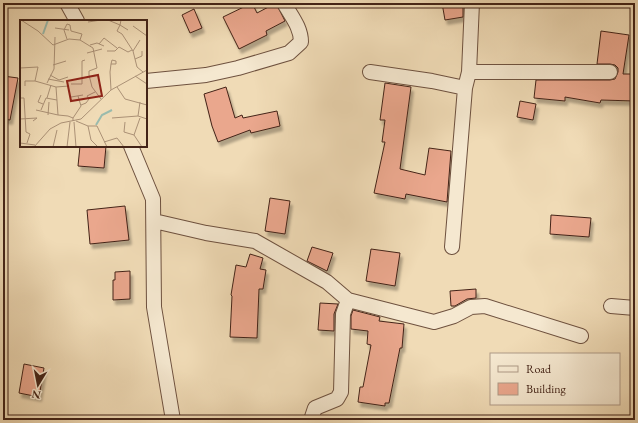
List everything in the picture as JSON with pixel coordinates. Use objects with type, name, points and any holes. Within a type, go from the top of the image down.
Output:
[{"type":"street","points":[[67,3],[76,20]]},
{"type":"street","points":[[147,82],[206,75],[238,68],[289,53],[300,42],[301,34],[284,3]]},
{"type":"street","points":[[452,247],[465,88],[469,72],[472,3]]},
{"type":"street","points":[[370,72],[465,88]]},
{"type":"street","points":[[469,72],[610,72]]},
{"type":"street","points":[[131,147],[153,199],[154,307],[173,420]]},
{"type":"street","points":[[154,221],[206,233],[254,240],[327,282],[348,300],[434,322],[454,316],[471,308],[485,306],[581,336]]},
{"type":"street","points":[[311,420],[316,408],[337,399],[341,392],[343,314],[348,300]]},
{"type":"street","points":[[611,306],[635,308]]},
{"type":"building","points":[[252,3],[257,13],[276,3],[285,21],[266,31],[267,35],[239,49],[223,17]]},
{"type":"building","points":[[442,3],[463,3],[463,17],[445,20]]},
{"type":"building","points":[[194,9],[202,28],[190,33],[182,15]]},
{"type":"building","points":[[601,31],[629,35],[623,74],[635,74],[635,101],[601,100],[600,103],[565,97],[565,101],[534,98],[536,80],[615,79],[618,68],[615,65],[597,64]]},
{"type":"building","points":[[3,76],[18,78],[10,120],[3,119]]},
{"type":"building","points":[[385,83],[411,87],[400,169],[425,175],[429,148],[451,151],[447,202],[406,194],[405,199],[374,193],[385,142],[382,142],[385,120],[380,120]]},
{"type":"building","points":[[226,87],[235,118],[242,115],[243,118],[277,111],[280,126],[251,133],[250,130],[218,142],[212,126],[204,94]]},
{"type":"building","points":[[520,101],[536,104],[533,120],[517,117]]},
{"type":"building","points":[[80,147],[106,147],[104,168],[78,166]]},
{"type":"building","points":[[270,198],[290,201],[285,234],[265,231]]},
{"type":"building","points":[[125,206],[129,240],[90,244],[87,210]]},
{"type":"building","points":[[551,215],[591,218],[589,237],[550,234]]},
{"type":"building","points":[[312,247],[333,253],[327,271],[307,261]]},
{"type":"building","points":[[371,249],[400,253],[395,286],[366,281]]},
{"type":"building","points":[[250,254],[263,258],[260,269],[266,270],[263,289],[259,289],[257,338],[230,337],[231,295],[236,265],[246,267]]},
{"type":"building","points":[[130,271],[130,299],[113,300],[113,280],[115,280],[115,272]]},
{"type":"building","points":[[476,289],[476,298],[467,299],[455,306],[451,306],[450,291]]},
{"type":"building","points":[[320,303],[338,304],[334,314],[334,331],[318,330]]},
{"type":"building","points":[[353,310],[380,317],[379,321],[404,324],[402,348],[400,348],[389,403],[385,403],[385,406],[358,402],[360,387],[363,387],[371,345],[367,344],[368,331],[351,329],[351,316]]},
{"type":"building","points":[[24,364],[44,368],[39,397],[19,393]]}]
